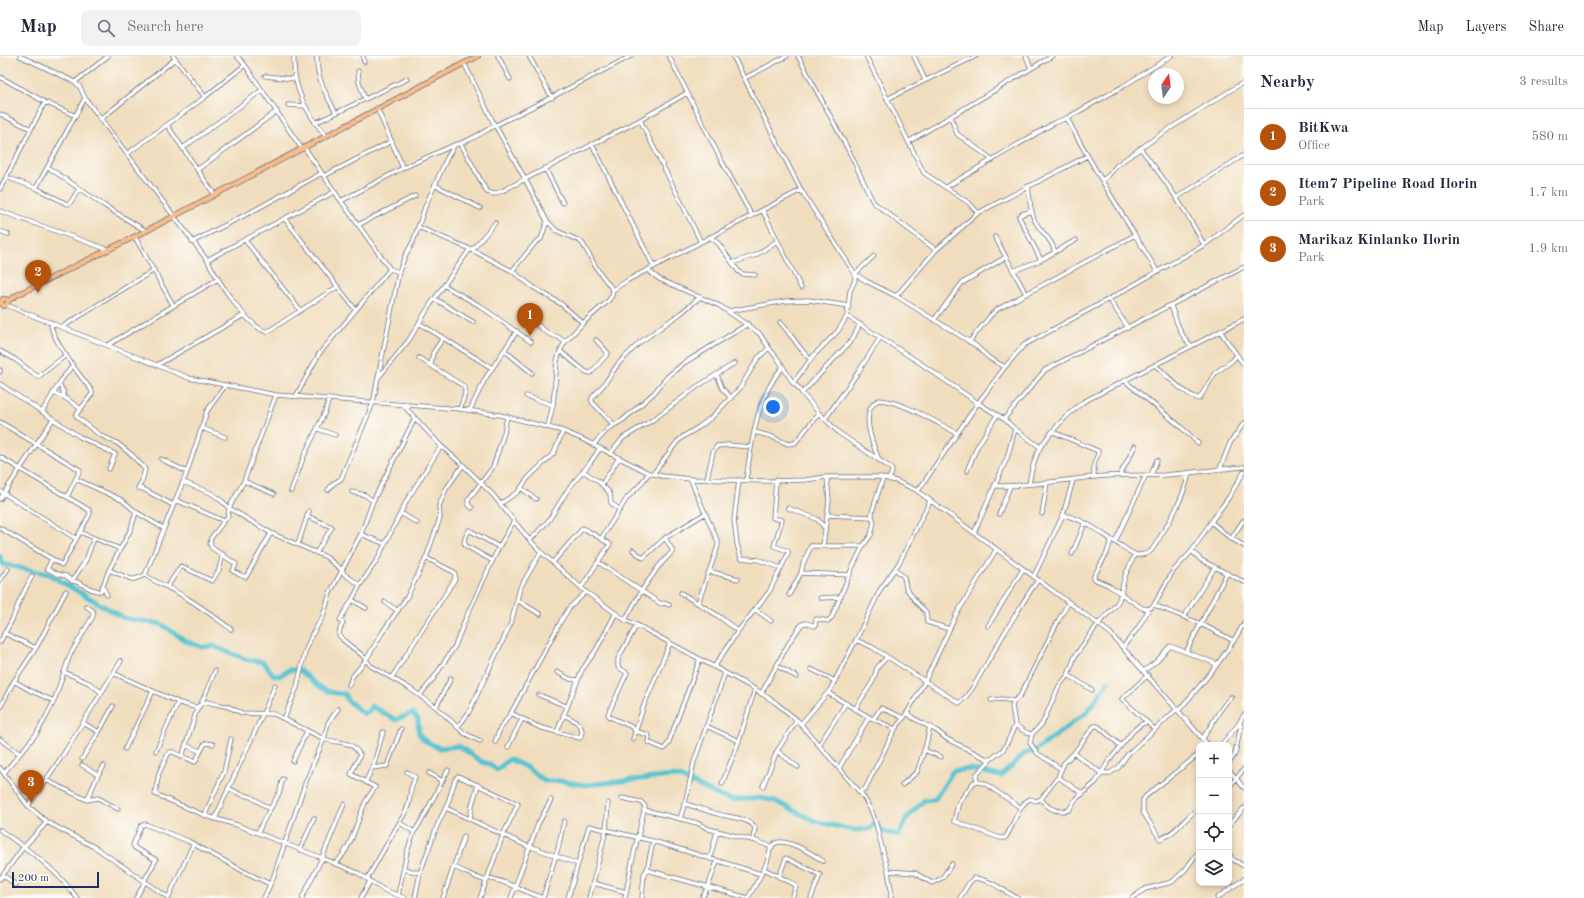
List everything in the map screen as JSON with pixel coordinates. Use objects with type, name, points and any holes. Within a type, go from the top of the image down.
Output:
[{"type":"main road","points":[[3,303],[135,237],[478,56]]},
{"type":"street","points":[[20,56],[75,82],[80,87],[85,98],[207,260],[218,279],[244,315],[260,330],[267,332],[337,287]]},
{"type":"street","points":[[75,82],[108,56]]},
{"type":"street","points":[[237,56],[245,65],[390,269],[399,272]]},
{"type":"street","points":[[294,56],[295,79],[305,106],[315,124],[326,136]]},
{"type":"street","points":[[317,56],[320,82],[336,113]]},
{"type":"street","points":[[363,56],[364,62]]},
{"type":"street","points":[[498,56],[510,79]]},
{"type":"street","points":[[529,56],[552,98]]},
{"type":"street","points":[[341,201],[403,168],[454,145],[461,144],[631,56]]},
{"type":"street","points":[[669,56],[720,158],[752,216]]},
{"type":"street","points":[[733,56],[801,190],[855,274],[896,296],[969,342],[989,358],[1005,367]]},
{"type":"street","points":[[745,78],[787,56]]},
{"type":"street","points":[[798,56],[850,153],[873,202],[936,250]]},
{"type":"street","points":[[866,56],[924,173],[969,203],[978,213]]},
{"type":"street","points":[[914,56],[925,80]]},
{"type":"street","points":[[887,100],[976,56]]},
{"type":"street","points":[[1026,56],[1031,68]]},
{"type":"street","points":[[908,142],[1052,56]]},
{"type":"street","points":[[946,187],[1054,123],[1067,118],[1122,87],[1171,56]]},
{"type":"street","points":[[101,119],[174,58],[205,97]]},
{"type":"street","points":[[464,63],[495,126],[547,222],[557,230],[580,241],[583,244],[597,269],[613,290],[612,296],[608,301],[583,323],[565,342],[560,351],[557,361],[553,405],[548,426]]},
{"type":"street","points":[[127,154],[205,97],[245,65]]},
{"type":"street","points":[[358,71],[359,82],[365,99]]},
{"type":"street","points":[[265,76],[295,79]]},
{"type":"street","points":[[0,77],[45,102],[76,116]]},
{"type":"street","points":[[315,124],[407,79]]},
{"type":"street","points":[[1102,180],[1140,148],[1183,118],[1244,82]]},
{"type":"street","points":[[183,148],[262,90]]},
{"type":"street","points":[[461,144],[487,192],[494,194],[640,120],[688,93]]},
{"type":"street","points":[[36,188],[85,98]]},
{"type":"street","points":[[0,189],[45,102]]},
{"type":"street","points":[[288,105],[305,106]]},
{"type":"street","points":[[377,108],[403,168]]},
{"type":"street","points":[[197,170],[277,111]]},
{"type":"street","points":[[0,114],[31,129]]},
{"type":"street","points":[[950,117],[957,134],[993,160]]},
{"type":"street","points":[[1067,118],[1087,156],[1157,271]]},
{"type":"street","points":[[640,120],[701,242]]},
{"type":"street","points":[[167,125],[214,194]]},
{"type":"street","points":[[192,242],[323,174],[392,141]]},
{"type":"street","points":[[592,144],[654,267]]},
{"type":"street","points":[[328,490],[334,483],[341,479],[373,403],[399,272],[425,207],[454,145]]},
{"type":"street","points":[[1140,148],[1159,172],[1204,245]]},
{"type":"street","points":[[1176,198],[1244,155]]},
{"type":"street","points":[[896,296],[936,250],[978,213],[1087,156]]},
{"type":"street","points":[[48,168],[146,231]]},
{"type":"street","points":[[545,168],[563,203]]},
{"type":"street","points":[[6,177],[36,188],[67,204],[70,203],[79,189]]},
{"type":"street","points":[[435,185],[480,208]]},
{"type":"street","points":[[1028,186],[1032,211],[1038,226],[1052,242],[1055,252]]},
{"type":"street","points":[[613,290],[628,280],[649,271],[710,237],[763,211],[801,190]]},
{"type":"street","points":[[207,260],[334,192]]},
{"type":"street","points":[[358,225],[415,196]]},
{"type":"street","points":[[763,211],[801,288]]},
{"type":"street","points":[[1032,211],[1022,214],[1019,217],[1041,260]]},
{"type":"street","points":[[0,212],[109,250]]},
{"type":"street","points":[[918,491],[978,403],[1005,367],[1024,345],[1204,245],[1244,215]]},
{"type":"street","points":[[285,219],[355,309]]},
{"type":"street","points":[[512,271],[536,242],[541,239],[547,222]]},
{"type":"street","points":[[378,379],[409,340],[435,299],[470,249],[474,248],[495,223]]},
{"type":"street","points":[[418,227],[470,249],[512,271],[533,287],[561,304],[583,323]]},
{"type":"street","points":[[0,231],[8,234]]},
{"type":"street","points":[[718,233],[720,239],[718,243]]},
{"type":"street","points":[[969,342],[991,315],[1026,294],[1135,235]]},
{"type":"street","points":[[135,237],[173,305]]},
{"type":"street","points":[[710,237],[718,243],[739,272],[742,274],[755,275]]},
{"type":"street","points":[[995,237],[1026,294]]},
{"type":"street","points":[[245,240],[300,310]]},
{"type":"street","points":[[1013,271],[1041,260],[1076,240]]},
{"type":"street","points":[[732,263],[751,257],[777,241]]},
{"type":"street","points":[[793,383],[838,330],[847,316],[850,291],[855,280],[855,274],[874,256]]},
{"type":"street","points":[[934,320],[962,284],[1006,257]]},
{"type":"street","points":[[1004,419],[1046,370],[1244,267]]},
{"type":"street","points":[[296,396],[319,354],[355,309],[390,269]]},
{"type":"street","points":[[62,327],[154,270]]},
{"type":"street","points":[[649,271],[659,278],[699,298],[720,306],[759,333],[793,383],[800,388],[802,393],[819,413],[840,433],[891,468],[892,472],[889,479]]},
{"type":"street","points":[[108,345],[218,279]]},
{"type":"street","points":[[445,286],[480,306],[518,331],[531,342]]},
{"type":"street","points":[[614,425],[592,402],[592,398],[605,383],[618,364],[639,342],[681,313],[699,298]]},
{"type":"street","points":[[435,299],[472,322]]},
{"type":"street","points":[[1109,299],[1128,328]]},
{"type":"street","points":[[728,311],[781,302],[809,300],[849,306]]},
{"type":"street","points":[[3,303],[189,378],[276,395],[404,406],[460,409],[507,416],[563,430],[649,473],[672,478],[739,480],[776,480],[826,477],[883,478],[905,484],[918,491],[996,550],[1016,562],[1109,632],[1205,742]]},
{"type":"street","points":[[1171,306],[1182,333],[1190,345]]},
{"type":"street","points":[[157,365],[244,315]]},
{"type":"street","points":[[847,316],[1004,419],[1040,447]]},
{"type":"street","points":[[1029,484],[1032,469],[1040,447],[1069,412],[1083,402],[1185,350],[1190,345],[1242,319],[1244,324]]},
{"type":"street","points":[[531,320],[549,334],[558,337],[565,342]]},
{"type":"street","points":[[51,322],[51,329],[66,355],[92,391],[92,394],[76,415],[100,435],[117,443],[128,451],[144,469],[142,480],[138,488],[173,505]]},
{"type":"street","points":[[780,322],[789,332],[803,353],[811,360]]},
{"type":"street","points":[[419,323],[492,368]]},
{"type":"street","points":[[593,445],[614,425],[654,393],[667,377],[684,363],[748,324]]},
{"type":"street","points":[[802,393],[852,340],[860,324]]},
{"type":"street","points":[[470,410],[485,379],[518,331]]},
{"type":"street","points":[[1220,331],[1244,365]]},
{"type":"street","points":[[431,364],[433,353],[443,338]]},
{"type":"street","points":[[825,419],[880,338]]},
{"type":"street","points":[[560,351],[586,372],[591,373],[608,353],[596,340]]},
{"type":"street","points":[[653,474],[677,442],[712,417],[731,398],[740,388],[758,358],[768,348]]},
{"type":"street","points":[[504,350],[532,373]]},
{"type":"street","points":[[0,351],[16,360],[38,377],[66,355]]},
{"type":"street","points":[[1155,365],[1177,386],[1199,399],[1215,373],[1232,361],[1237,355]]},
{"type":"street","points":[[419,358],[431,364],[465,387],[465,394],[460,409]]},
{"type":"street","points":[[610,454],[623,438],[654,419],[698,386],[735,364]]},
{"type":"street","points":[[42,412],[64,375],[73,365]]},
{"type":"street","points":[[746,480],[754,432],[770,384],[782,368]]},
{"type":"street","points":[[717,375],[722,388],[731,398]]},
{"type":"street","points":[[1125,381],[1198,443]]},
{"type":"street","points":[[0,384],[72,430],[80,437],[115,454],[109,469]]},
{"type":"street","points":[[59,384],[63,391],[64,397]]},
{"type":"street","points":[[109,570],[131,579],[145,575],[187,472],[207,411],[225,386]]},
{"type":"street","points":[[53,393],[64,397],[81,409]]},
{"type":"street","points":[[271,533],[246,577],[240,576],[233,571],[236,564],[212,548],[210,544],[211,538],[228,516],[229,508],[244,481],[276,395]]},
{"type":"street","points":[[526,396],[553,405]]},
{"type":"street","points":[[291,491],[304,456],[318,429],[329,399]]},
{"type":"street","points":[[879,461],[868,426],[872,406],[880,400],[907,408],[957,433]]},
{"type":"street","points":[[404,406],[441,446],[481,482],[541,552],[581,588],[625,620],[637,625],[755,689],[776,703],[801,724],[860,791],[872,812],[888,871],[891,898]]},
{"type":"street","points":[[754,432],[770,436],[792,445],[819,413]]},
{"type":"street","points":[[966,471],[977,447],[997,415]]},
{"type":"street","points":[[472,508],[468,504],[468,500],[493,467],[504,433],[507,416]]},
{"type":"street","points":[[284,719],[297,687],[312,635],[323,616],[330,593],[361,534],[373,501],[415,418]]},
{"type":"street","points":[[0,499],[2,492],[20,469],[53,419]]},
{"type":"street","points":[[0,422],[80,470],[67,497]]},
{"type":"street","points":[[1220,469],[1230,443],[1244,423]]},
{"type":"street","points":[[202,428],[226,437]]},
{"type":"street","points":[[318,429],[335,435]]},
{"type":"street","points":[[974,533],[1007,458],[1015,429]]},
{"type":"street","points":[[500,504],[512,497],[528,478],[554,453],[563,430]]},
{"type":"street","points":[[1053,432],[1098,451],[1094,464],[1094,477]]},
{"type":"street","points":[[441,446],[401,513],[374,567],[360,585],[340,620],[343,624],[339,635],[362,655],[371,666],[392,677],[420,695],[436,707],[464,733],[480,741]]},
{"type":"street","points":[[707,479],[713,452],[717,446],[751,447]]},
{"type":"street","points":[[1120,475],[1135,446]]},
{"type":"street","points":[[530,540],[549,520],[568,488],[600,448]]},
{"type":"street","points":[[0,457],[89,510],[90,514],[75,538],[62,565],[0,528]]},
{"type":"street","points":[[602,484],[618,458]]},
{"type":"street","points":[[161,459],[187,472]]},
{"type":"street","points":[[1151,475],[1157,460]]},
{"type":"street","points":[[349,685],[352,678],[366,660],[382,633],[398,611],[417,578],[426,558],[440,518],[439,506],[446,489],[463,465]]},
{"type":"street","points":[[994,486],[1023,486],[1029,484],[1094,477],[1188,473],[1244,467]]},
{"type":"street","points":[[583,471],[602,484],[610,494],[611,504],[620,510]]},
{"type":"street","points":[[1123,647],[1144,621],[1173,571],[1192,551],[1229,497],[1244,472]]},
{"type":"street","points":[[601,539],[627,498],[636,490],[649,473]]},
{"type":"street","points":[[1063,515],[1076,518],[1103,533],[1113,541],[1135,554],[1147,554],[1152,550],[1171,520],[1184,492],[1188,473]]},
{"type":"street","points":[[1146,475],[1094,578],[1142,608],[1150,609]]},
{"type":"street","points":[[823,545],[829,501],[826,477]]},
{"type":"street","points":[[761,694],[790,641],[802,624],[806,623],[815,626],[816,619],[830,620],[863,546],[868,540],[873,528],[874,522],[872,512],[883,478]]},
{"type":"street","points":[[691,479],[718,542],[698,602]]},
{"type":"street","points":[[76,480],[122,500],[136,512],[163,528]]},
{"type":"street","points":[[739,480],[734,520],[737,544],[742,558],[763,561],[781,568]]},
{"type":"street","points":[[714,667],[738,631],[773,585],[788,552],[774,546],[782,520],[773,518],[776,480]]},
{"type":"street","points":[[1034,576],[1063,515],[1073,480]]},
{"type":"street","points":[[244,481],[274,494]]},
{"type":"street","points":[[183,482],[211,493],[229,508],[271,533],[326,557],[342,570],[344,574],[360,585]]},
{"type":"street","points":[[1042,514],[1047,483]]},
{"type":"street","points":[[999,514],[1010,486]]},
{"type":"street","points":[[521,488],[536,499]]},
{"type":"street","points":[[2,492],[75,538]]},
{"type":"street","points":[[352,492],[365,496],[373,501]]},
{"type":"street","points":[[176,500],[224,521]]},
{"type":"street","points":[[801,724],[828,693],[835,681],[880,590],[895,569],[930,501]]},
{"type":"street","points":[[788,508],[817,519],[825,528]]},
{"type":"street","points":[[101,590],[109,570],[131,529],[136,512]]},
{"type":"street","points":[[401,513],[417,523]]},
{"type":"street","points":[[633,550],[643,558],[665,538],[706,513]]},
{"type":"street","points":[[298,544],[308,514],[332,527],[316,553]]},
{"type":"street","points":[[827,515],[872,517]]},
{"type":"street","points":[[1232,539],[1243,520]]},
{"type":"street","points":[[420,695],[428,687],[455,646],[465,620],[492,561],[514,521]]},
{"type":"street","points":[[1211,522],[1232,539],[1244,546]]},
{"type":"street","points":[[1072,554],[1085,523]]},
{"type":"street","points":[[553,562],[583,528],[610,544],[581,588]]},
{"type":"street","points":[[492,561],[466,546],[464,543],[469,530],[499,547]]},
{"type":"street","points":[[80,532],[120,549]]},
{"type":"street","points":[[361,534],[385,544]]},
{"type":"street","points":[[72,581],[86,560],[94,538]]},
{"type":"street","points":[[625,620],[642,590],[659,566],[673,551],[665,538]]},
{"type":"street","points":[[789,595],[801,572],[810,546],[863,546]]},
{"type":"street","points":[[860,791],[865,789],[895,729],[904,718],[925,681],[956,615],[996,550]]},
{"type":"street","points":[[1192,551],[1201,560],[1244,582]]},
{"type":"street","points":[[456,726],[459,725],[469,712],[511,623],[520,588],[541,552]]},
{"type":"street","points":[[167,587],[181,566],[212,581],[219,570],[223,554]]},
{"type":"street","points":[[1061,769],[1040,756],[1033,749],[1030,743],[1032,734],[1042,724],[1059,686],[1068,675],[1075,656],[1098,624],[1119,600],[1125,576],[1135,554]]},
{"type":"street","points":[[392,677],[455,579],[454,572],[426,558]]},
{"type":"street","points":[[52,559],[47,569],[57,574],[66,576],[72,581],[77,582],[91,590],[101,590],[108,595]]},
{"type":"street","points":[[598,562],[661,604],[664,603],[669,605]]},
{"type":"street","points":[[1184,617],[1215,567]]},
{"type":"street","points":[[988,626],[1022,568]]},
{"type":"street","points":[[0,580],[8,569]]},
{"type":"street","points":[[895,569],[904,577],[906,588],[916,602],[926,612],[927,622],[949,628]]},
{"type":"street","points":[[709,571],[738,578]]},
{"type":"street","points":[[801,572],[850,575]]},
{"type":"street","points":[[1186,652],[1227,573]]},
{"type":"street","points":[[145,575],[189,599],[231,629]]},
{"type":"street","points":[[0,642],[32,576]]},
{"type":"street","points":[[856,640],[872,647],[959,703],[964,699],[976,682],[1038,580]]},
{"type":"street","points":[[0,708],[14,681],[36,648],[66,591]]},
{"type":"street","points":[[495,742],[500,729],[511,713],[561,621],[570,608],[586,592]]},
{"type":"street","points":[[681,593],[717,614],[738,631]]},
{"type":"street","points":[[820,598],[841,597]]},
{"type":"street","points":[[352,600],[366,608]]},
{"type":"street","points":[[517,600],[540,614]]},
{"type":"street","points":[[385,602],[398,611]]},
{"type":"street","points":[[977,781],[976,775],[1006,746],[1015,725],[1012,706],[1014,701],[1020,696],[1069,602]]},
{"type":"street","points":[[1154,605],[1201,624],[1234,641]]},
{"type":"street","points":[[4,773],[37,733],[50,710],[70,655],[93,616],[93,611],[86,606]]},
{"type":"street","points":[[755,609],[772,621]]},
{"type":"street","points":[[557,732],[566,706],[578,680],[616,613]]},
{"type":"street","points":[[1074,753],[1101,773],[1105,774],[1114,771],[1128,754],[1154,729],[1177,710],[1217,664],[1234,641],[1244,623]]},
{"type":"street","points":[[637,625],[618,659],[618,667],[627,673],[608,714],[610,717],[632,727],[635,731],[648,735],[650,737],[648,742],[662,748],[666,747],[700,659]]},
{"type":"street","points":[[4,633],[36,648]]},
{"type":"street","points":[[633,739],[670,643]]},
{"type":"street","points":[[1144,671],[1157,661],[1170,646],[1217,664]]},
{"type":"street","points":[[855,708],[873,681],[877,668],[887,657]]},
{"type":"street","points":[[28,806],[83,723],[121,661]]},
{"type":"street","points":[[777,666],[796,678]]},
{"type":"street","points":[[811,669],[835,681]]},
{"type":"street","points":[[182,757],[200,705],[215,670]]},
{"type":"street","points":[[64,672],[89,683],[102,692]]},
{"type":"street","points":[[557,672],[570,679],[578,680]]},
{"type":"street","points":[[114,673],[178,702],[198,708],[200,705],[207,702],[229,707],[242,713],[274,714],[324,739],[332,742],[345,742],[358,751],[360,755],[351,774],[375,787],[366,801],[350,842],[342,857],[335,864]]},
{"type":"street","points":[[680,819],[694,762],[725,673]]},
{"type":"street","points":[[1068,675],[1092,690]]},
{"type":"street","points":[[1148,675],[1122,699],[1154,729]]},
{"type":"street","points":[[436,707],[451,678]]},
{"type":"street","points":[[14,681],[31,691],[54,701]]},
{"type":"street","points":[[215,819],[228,788],[264,713],[275,685]]},
{"type":"street","points":[[722,784],[740,741],[755,689]]},
{"type":"street","points":[[125,749],[153,691]]},
{"type":"street","points":[[828,693],[871,718],[895,729]]},
{"type":"street","points":[[539,695],[566,706]]},
{"type":"street","points":[[1202,739],[1215,722],[1221,708],[1231,697]]},
{"type":"street","points":[[991,700],[1002,699],[1014,701]]},
{"type":"street","points":[[156,751],[178,702]]},
{"type":"street","points":[[819,745],[846,703]]},
{"type":"street","points":[[82,759],[113,706]]},
{"type":"street","points":[[839,768],[871,718],[882,708],[904,718]]},
{"type":"street","points":[[264,898],[285,844],[306,781],[324,739],[328,723],[338,709]]},
{"type":"street","points":[[907,712],[913,718],[930,726],[952,742],[991,759]]},
{"type":"street","points":[[511,713],[539,727],[580,738],[582,729],[580,724],[563,715]]},
{"type":"street","points":[[1232,758],[1235,754],[1244,715]]},
{"type":"street","points":[[508,747],[522,719]]},
{"type":"street","points":[[763,786],[777,751],[797,720]]},
{"type":"street","points":[[1041,799],[1049,807],[1060,812],[1069,810],[1075,800],[1096,782],[1121,746],[1138,727],[1147,722]]},
{"type":"street","points":[[83,723],[99,732]]},
{"type":"street","points":[[1015,725],[1027,733],[1032,734]]},
{"type":"street","points":[[706,726],[740,741]]},
{"type":"street","points":[[902,785],[917,772],[930,726]]},
{"type":"street","points":[[1021,808],[984,783],[977,781],[972,784],[959,802],[954,821],[1000,838],[1005,838],[1021,808],[1028,800],[1036,801],[1041,799],[1058,777],[1061,769],[1094,726],[1098,726],[1121,746]]},
{"type":"street","points":[[1224,742],[1241,726]]},
{"type":"street","points":[[374,767],[387,766],[400,729]]},
{"type":"street","points":[[293,761],[307,731]]},
{"type":"street","points":[[366,781],[372,768],[374,767],[383,732]]},
{"type":"street","points":[[0,739],[20,754]]},
{"type":"street","points":[[206,816],[206,812],[224,772],[231,739]]},
{"type":"street","points":[[213,744],[206,744],[200,751],[195,762],[173,752],[169,752],[159,773],[155,794],[206,816],[238,825],[322,858],[369,880],[384,890],[405,898]]},
{"type":"street","points":[[186,746],[200,751]]},
{"type":"street","points":[[924,750],[941,756]]},
{"type":"street","points":[[777,751],[798,767]]},
{"type":"street","points":[[1196,756],[1146,796],[1142,802],[1143,812],[1160,839],[1178,827],[1196,811]]},
{"type":"street","points":[[82,765],[98,775]]},
{"type":"street","points":[[87,800],[98,775],[104,766]]},
{"type":"street","points":[[0,768],[28,806],[47,822],[96,848],[168,898],[193,845]]},
{"type":"street","points":[[1232,784],[1244,769]]},
{"type":"street","points":[[398,895],[407,852],[414,832],[422,820],[448,770]]},
{"type":"street","points":[[361,898],[409,803],[411,789],[416,777],[407,772]]},
{"type":"street","points":[[429,773],[442,781]]},
{"type":"street","points":[[1232,773],[1244,788]]},
{"type":"street","points":[[415,898],[420,873],[437,826],[446,808],[456,777],[458,776],[517,803],[518,805],[503,835],[480,898]]},
{"type":"street","points":[[1058,777],[1083,794]]},
{"type":"street","points":[[258,833],[262,820],[270,809],[280,790],[283,779]]},
{"type":"street","points":[[46,780],[87,800],[98,798],[118,809]]},
{"type":"street","points":[[470,819],[478,785]]},
{"type":"street","points":[[228,788],[240,794],[251,797],[270,809]]},
{"type":"street","points":[[622,798],[645,804],[645,810],[637,838],[625,898]]},
{"type":"street","points":[[511,898],[529,846],[538,824],[551,800]]},
{"type":"street","points":[[589,898],[606,830],[608,803]]},
{"type":"street","points":[[302,898],[322,858],[344,804]]},
{"type":"street","points":[[684,804],[703,808],[719,815],[731,817],[752,824],[755,828],[753,840]]},
{"type":"street","points":[[446,808],[503,835],[578,864]]},
{"type":"street","points":[[1232,822],[1244,808]]},
{"type":"street","points":[[645,810],[697,823],[718,831],[772,846],[780,842],[785,842],[807,851],[823,861]]},
{"type":"street","points":[[465,817],[471,812]]},
{"type":"street","points":[[300,850],[314,818]]},
{"type":"street","points":[[453,868],[466,872],[476,879],[501,880],[543,898],[556,856],[564,821]]},
{"type":"street","points":[[0,879],[47,822]]},
{"type":"street","points":[[400,823],[414,832]]},
{"type":"street","points":[[136,898],[156,860],[135,848],[133,843],[141,826],[145,824],[188,842],[270,884]]},
{"type":"street","points":[[568,898],[589,826],[653,841],[761,874]]},
{"type":"street","points":[[0,830],[45,862],[65,882],[77,898]]},
{"type":"street","points":[[710,859],[718,831]]},
{"type":"street","points":[[442,898],[464,836]]},
{"type":"street","points":[[642,898],[644,874],[647,870],[653,841]]},
{"type":"street","points":[[647,870],[748,898],[764,869],[772,846]]},
{"type":"street","points":[[1132,898],[1145,889],[1172,882],[1185,870],[1196,855]]},
{"type":"street","points":[[778,875],[786,858],[820,875],[811,898]]},
{"type":"street","points":[[1232,859],[1244,866]]},
{"type":"street","points":[[702,898],[708,887],[717,861]]},
{"type":"street","points":[[888,871],[912,872],[922,876],[932,883],[942,878],[952,864]]},
{"type":"street","points":[[404,869],[420,873]]},
{"type":"street","points":[[764,869],[794,884],[796,887],[792,898]]},
{"type":"street","points":[[3,875],[16,885]]},
{"type":"street","points":[[960,898],[969,882],[974,878],[996,886],[1017,898]]},
{"type":"street","points":[[1217,898],[1244,879]]},
{"type":"street","points":[[593,883],[626,892]]},
{"type":"waterway","points":[[0,556],[2,564],[48,574],[124,618],[161,624],[186,641],[201,647],[213,646],[248,660],[263,662],[274,675],[279,676],[289,670],[300,670],[315,684],[325,690],[338,694],[345,694],[347,700],[364,714],[369,711],[371,706],[396,720],[412,713],[418,719],[419,734],[424,740],[439,748],[459,746],[482,762],[489,764],[497,770],[509,759],[528,768],[544,781],[560,781],[586,785],[672,776],[680,777],[722,797],[733,800],[760,798],[775,801],[815,821],[853,830],[870,829],[875,823],[884,832],[899,835],[906,819],[924,800],[935,799],[953,771],[969,769],[1001,776],[1024,754],[1035,751],[1087,712],[1108,682]]},
{"type":"place","name":"Item7 Pipeline Road Ilorin","points":[[38,293]]},
{"type":"place","name":"BitKwa","points":[[530,336]]},
{"type":"place","name":"Marikaz Kinlanko Ilorin","points":[[31,803]]}]
